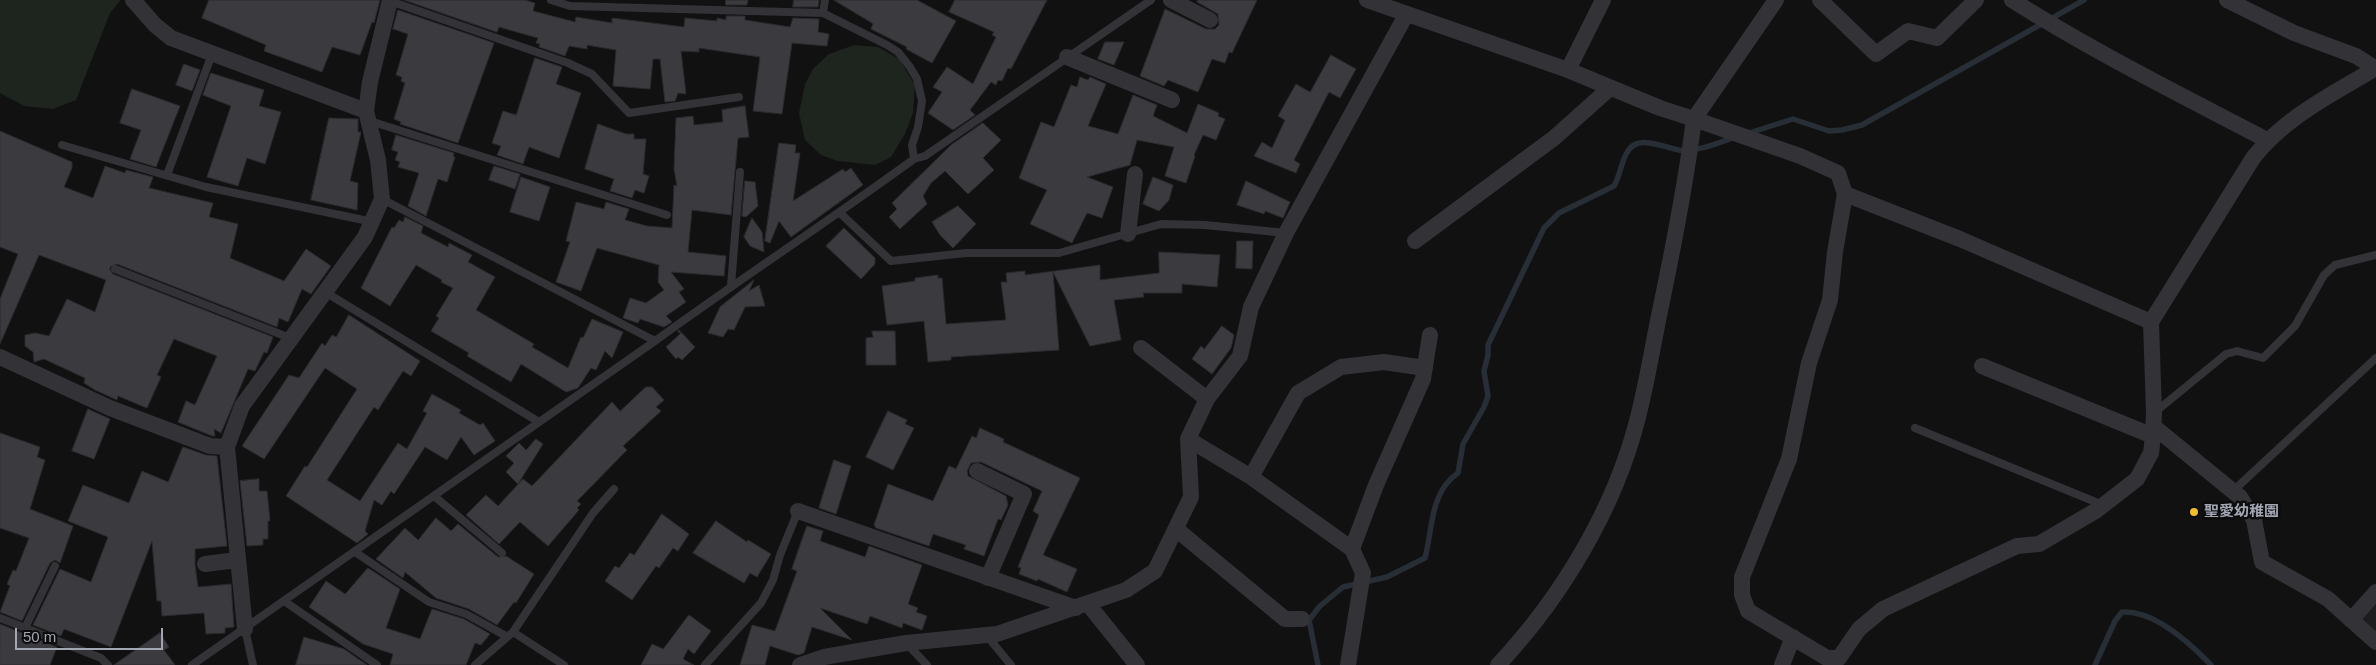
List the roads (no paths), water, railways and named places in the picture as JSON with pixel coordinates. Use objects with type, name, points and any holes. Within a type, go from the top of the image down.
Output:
[{"type":"street","points":[[133,0],[155,25],[171,38],[368,116]]},
{"type":"street","points":[[1171,0],[1210,20]]},
{"type":"street","points":[[1367,0],[1568,70],[1694,120],[1800,156],[1838,172],[1845,194],[1835,252],[1830,300],[1809,363],[1789,459],[1742,577],[1742,594],[1748,611],[1828,658],[1840,658],[1859,629],[1883,608],[2017,546],[2039,544],[2103,505],[2137,479],[2151,453],[2153,425],[2151,322],[2267,140],[2289,121],[2375,68],[2356,56],[2294,33],[2227,0]]},
{"type":"street","points":[[1568,70],[1603,0]]},
{"type":"street","points":[[1498,665],[1523,639],[1553,598],[1602,515],[1623,467],[1638,420],[1648,372],[1685,187],[1694,120],[1757,25],[1776,0]]},
{"type":"street","points":[[1820,0],[1876,54],[1908,31],[1937,38],[1976,0]]},
{"type":"street","points":[[2012,0],[2062,32],[2146,78],[2267,140]]},
{"type":"street","points":[[245,629],[226,447],[242,406],[290,338],[366,237],[382,199],[378,160],[368,116],[370,82],[390,1]]},
{"type":"street","points":[[800,665],[824,657],[906,642],[997,634],[1126,590],[1155,571],[1191,497],[1188,439],[1207,399],[1240,356],[1251,306],[1286,233],[1406,15]]},
{"type":"street","points":[[1068,57],[1172,100]]},
{"type":"street","points":[[1415,241],[1554,138],[1610,88]]},
{"type":"street","points":[[1128,234],[1135,174]]},
{"type":"street","points":[[1845,194],[1960,239],[2151,322]]},
{"type":"street","points":[[1352,548],[1376,485],[1423,379],[1430,335]]},
{"type":"street","points":[[1140,348],[1207,399]]},
{"type":"street","points":[[0,357],[110,408],[210,446],[226,447]]},
{"type":"street","points":[[1251,477],[1298,393],[1341,367],[1384,362],[1425,368]]},
{"type":"street","points":[[1982,366],[2153,425],[2240,497],[2254,520],[2262,562],[2328,599],[2376,642]]},
{"type":"street","points":[[1188,439],[1251,477],[1352,548],[1363,573],[1348,665]]},
{"type":"street","points":[[977,471],[1024,494],[988,578]]},
{"type":"street","points":[[798,511],[988,578],[1082,606],[1136,665]]},
{"type":"street","points":[[1176,529],[1285,618],[1302,619]]},
{"type":"street","points":[[205,564],[237,560]]},
{"type":"street","points":[[2351,620],[2376,592]]},
{"type":"street","points":[[1782,665],[1793,637]]},
{"type":"lane","points":[[551,0],[570,6],[824,13],[887,45],[898,52],[910,67],[917,79],[922,101],[918,127],[912,145],[914,159]]},
{"type":"lane","points":[[824,13],[825,0]]},
{"type":"lane","points":[[192,665],[731,286],[840,213],[914,159],[924,156],[1151,0]]},
{"type":"lane","points":[[390,1],[568,63],[592,74],[628,114],[739,97]]},
{"type":"lane","points":[[167,175],[212,54]]},
{"type":"lane","points":[[368,116],[667,215]]},
{"type":"lane","points":[[62,145],[206,187],[373,222]]},
{"type":"lane","points":[[731,286],[740,172]]},
{"type":"lane","points":[[382,199],[655,341]]},
{"type":"lane","points":[[840,213],[891,261],[966,253],[1059,253],[1161,224],[1205,225],[1286,233]]},
{"type":"lane","points":[[2153,425],[2226,354],[2237,351],[2263,358],[2295,326],[2324,275],[2335,265],[2376,255]]},
{"type":"lane","points":[[115,269],[290,338]]},
{"type":"lane","points":[[325,291],[539,422]]},
{"type":"lane","points":[[2233,491],[2376,358]]},
{"type":"lane","points":[[1915,428],[2103,505]]},
{"type":"lane","points":[[475,665],[509,634],[593,513],[614,489]]},
{"type":"lane","points":[[434,496],[502,553]]},
{"type":"lane","points":[[705,665],[761,603],[773,580],[780,555],[798,511]]},
{"type":"lane","points":[[355,552],[429,602],[466,614],[509,634],[564,665]]},
{"type":"lane","points":[[25,628],[55,566]]},
{"type":"lane","points":[[284,602],[377,665]]},
{"type":"lane","points":[[0,618],[101,658],[108,665]]},
{"type":"lane","points":[[245,629],[253,665]]},
{"type":"lane","points":[[986,635],[1010,665]]},
{"type":"lane","points":[[906,642],[927,665]]},
{"type":"waterway","points":[[1749,133],[1793,119],[1829,131],[1862,125],[2084,0]]},
{"type":"waterway","points":[[1318,665],[1309,620],[1320,606],[1343,587],[1387,577],[1425,558],[1437,500],[1442,490],[1458,473],[1463,444],[1484,407],[1488,396],[1484,371],[1488,355],[1488,345],[1544,228],[1559,213],[1614,186],[1624,158],[1634,145],[1650,143],[1679,150],[1693,150],[1735,137]]},
{"type":"waterway","points":[[2095,665],[2115,621],[2122,612],[2147,616],[2159,622],[2193,647],[2211,665]]},
{"type":"place","name":"聖愛幼稚園","points":[[2194,512]]}]
